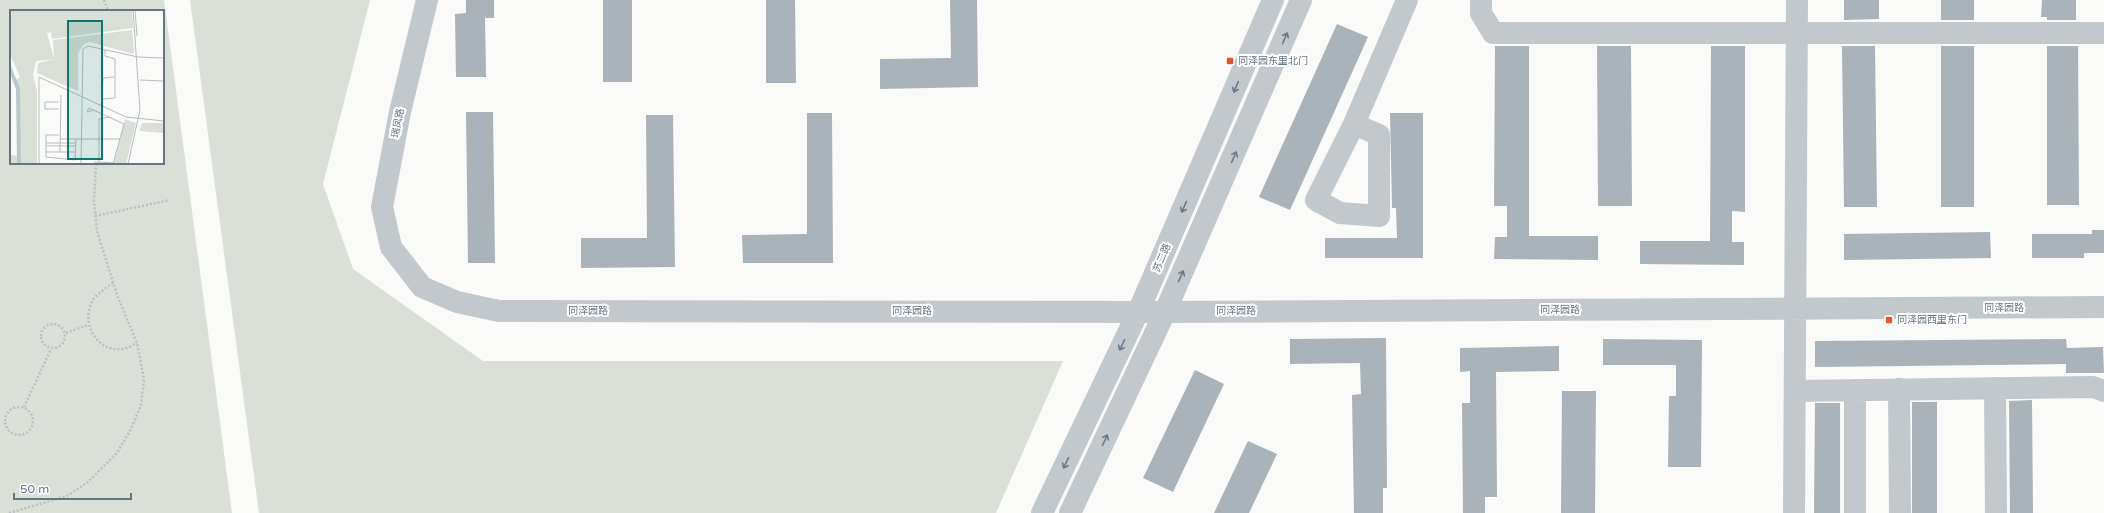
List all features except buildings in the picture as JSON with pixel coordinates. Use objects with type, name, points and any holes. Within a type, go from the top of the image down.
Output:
[{"type":"street","name":"瑞凤路","points":[[392,247],[382,207],[400,112],[427,0]]},
{"type":"street","name":"苏二路","points":[[1042,513],[1139,310],[1274,0]]},
{"type":"street","points":[[1070,513],[1165,312],[1301,0]]},
{"type":"street","points":[[1354,124],[1407,0]]},
{"type":"street","points":[[1481,0],[1481,13],[1493,33],[2104,33]]},
{"type":"street","points":[[1794,513],[1797,0]]},
{"type":"street","name":"同泽园路","points":[[392,247],[422,287],[457,302],[499,311],[1139,310],[1165,312],[2104,308]]},
{"type":"street","points":[[1795,391],[2093,387],[2104,391]]},
{"type":"street","points":[[1995,388],[1996,513]]},
{"type":"street","points":[[1899,389],[1900,513]]},
{"type":"street","points":[[1855,390],[1856,513]]},
{"type":"path","points":[[104,0],[108,10]]},
{"type":"path","points":[[9,513],[67,496],[88,482],[117,453],[131,430],[141,405],[144,379],[137,343],[113,283],[96,231],[96,164]]},
{"type":"path","points":[[95,216],[170,200]]},
{"type":"path","points":[[113,283],[96,297],[90,310],[88,325],[93,336],[103,346],[114,349],[124,349],[137,343]]},
{"type":"path","points":[[52,349],[44,345],[41,338],[41,334],[46,326],[57,324],[66,333]]},
{"type":"path","points":[[66,333],[88,325]]},
{"type":"path","points":[[24,407],[52,349],[62,345],[66,333]]},
{"type":"path","points":[[24,407],[31,413],[33,421],[32,426],[26,433],[13,433],[6,426],[7,413],[14,408],[24,407]]},
{"type":"shaded area","points":[[0,0],[164,0],[232,513],[0,513]]},
{"type":"shaded area","points":[[190,0],[370,0],[323,184],[353,269],[483,361],[1063,361],[996,513],[259,513]]},
{"type":"place","name":"同泽园东里北门","points":[[1230,61]]},
{"type":"place","name":"同泽园西里东门","points":[[1889,320]]}]
